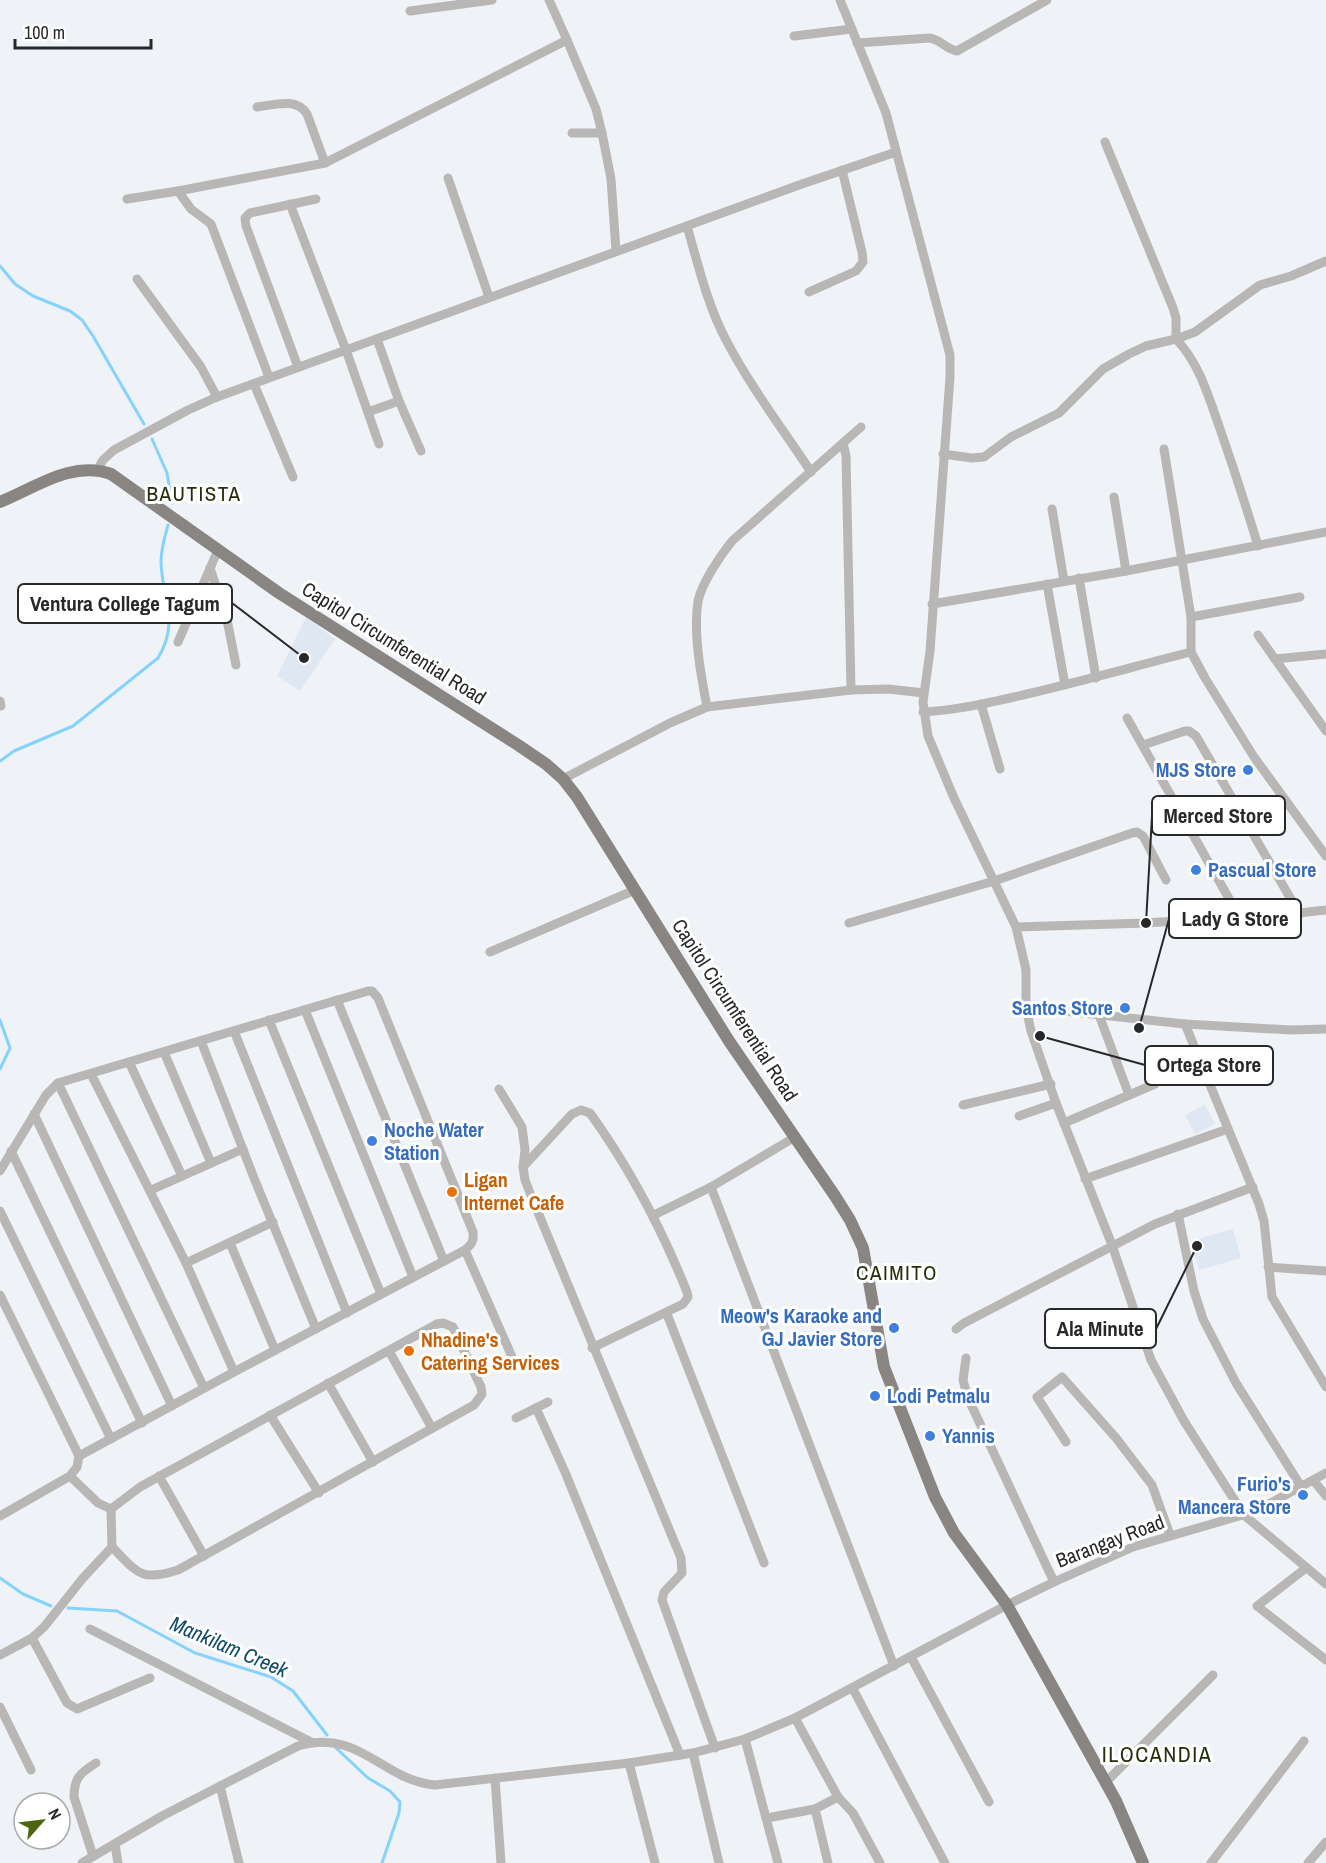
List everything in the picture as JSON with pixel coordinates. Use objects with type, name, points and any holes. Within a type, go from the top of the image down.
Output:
[{"type":"main road","name":"Capitol Circumferential Road","points":[[0,502],[64,474],[97,470],[120,478],[218,550],[339,632],[546,764],[563,779],[593,820],[729,1041],[835,1196],[858,1235],[867,1264],[875,1325],[884,1367],[934,1497],[954,1533],[1007,1605],[1106,1782],[1127,1822],[1143,1863]]},
{"type":"street","points":[[410,11],[492,0]]},
{"type":"street","points":[[549,0],[588,89],[602,133],[611,179],[616,251]]},
{"type":"street","points":[[840,0],[886,112],[950,355],[930,651],[923,712],[932,747],[1016,927],[1026,970],[1026,1007],[1031,1030],[1085,1179],[1112,1245],[1151,1360],[1184,1421],[1244,1515],[1326,1584]]},
{"type":"street","points":[[857,43],[930,38],[937,39],[957,51],[1047,0]]},
{"type":"street","points":[[794,36],[852,29]]},
{"type":"street","points":[[127,199],[325,163],[567,40]]},
{"type":"street","points":[[257,107],[290,103],[303,108],[308,114],[325,163]]},
{"type":"street","points":[[572,133],[602,133]]},
{"type":"street","points":[[1106,142],[1173,309],[1176,318],[1176,339],[1185,348],[1199,371],[1240,483],[1258,546]]},
{"type":"street","points":[[97,470],[103,460],[114,450],[217,397],[616,251],[896,152]]},
{"type":"street","points":[[809,292],[856,272],[863,262],[842,170]]},
{"type":"street","points":[[448,178],[489,297]]},
{"type":"street","points":[[178,191],[191,210],[211,224],[214,229],[269,377]]},
{"type":"street","points":[[298,367],[245,222],[250,213],[316,199]]},
{"type":"street","points":[[290,204],[379,444]]},
{"type":"street","points":[[687,226],[713,311],[725,338],[760,397],[811,472]]},
{"type":"street","points":[[943,454],[972,458],[984,457],[1011,437],[1059,413],[1103,369],[1113,363],[1146,346],[1195,332],[1260,285],[1291,276],[1326,261]]},
{"type":"street","points":[[136,279],[201,367],[217,397]]},
{"type":"street","points":[[377,339],[399,400],[421,451]]},
{"type":"street","points":[[254,384],[293,477]]},
{"type":"street","points":[[368,412],[399,400]]},
{"type":"street","points":[[707,707],[699,657],[698,601],[702,590],[732,542],[861,427]]},
{"type":"street","points":[[843,443],[846,463],[851,690]]},
{"type":"street","points":[[1164,449],[1191,617],[1191,652],[1254,757],[1326,856]]},
{"type":"street","points":[[1114,497],[1126,571]]},
{"type":"street","points":[[1052,509],[1064,581]]},
{"type":"street","points":[[932,604],[1126,571],[1326,532]]},
{"type":"street","points":[[178,642],[218,550]]},
{"type":"street","points":[[210,568],[227,620],[236,665]]},
{"type":"street","points":[[1079,578],[1096,678]]},
{"type":"street","points":[[1047,584],[1065,685]]},
{"type":"street","points":[[1191,617],[1300,597]]},
{"type":"street","points":[[1258,635],[1326,731]]},
{"type":"street","points":[[923,712],[981,704],[1096,678],[1191,652]]},
{"type":"street","points":[[1275,659],[1326,654]]},
{"type":"street","points":[[563,779],[670,723],[707,707],[851,690],[888,689],[924,693]]},
{"type":"street","points":[[981,704],[1000,769]]},
{"type":"street","points":[[1127,718],[1240,918]]},
{"type":"street","points":[[1143,745],[1185,731],[1190,731],[1196,736],[1299,913]]},
{"type":"street","points":[[849,922],[994,881],[1137,832],[1146,841],[1166,880]]},
{"type":"street","points":[[490,952],[635,890]]},
{"type":"street","points":[[1016,927],[1240,918],[1326,910]]},
{"type":"street","points":[[0,1171],[46,1095],[58,1083],[372,991],[378,998],[473,1232],[472,1244],[465,1250],[79,1456]]},
{"type":"street","points":[[337,1000],[444,1261]]},
{"type":"street","points":[[1026,1007],[1185,1024],[1291,1030],[1326,1029]]},
{"type":"street","points":[[305,1010],[413,1277]]},
{"type":"street","points":[[1099,1014],[1129,1095]]},
{"type":"street","points":[[269,1020],[381,1294]]},
{"type":"street","points":[[1185,1024],[1253,1187],[1264,1221],[1272,1297],[1326,1387]]},
{"type":"street","points":[[234,1031],[347,1313]]},
{"type":"street","points":[[201,1041],[316,1329]]},
{"type":"street","points":[[164,1052],[211,1163]]},
{"type":"street","points":[[129,1062],[182,1176]]},
{"type":"street","points":[[92,1074],[186,1263],[234,1372]]},
{"type":"street","points":[[58,1083],[204,1388]]},
{"type":"street","points":[[963,1105],[1051,1084]]},
{"type":"street","points":[[1064,1123],[1155,1084]]},
{"type":"street","points":[[499,1089],[522,1127],[525,1150],[523,1167],[530,1193],[592,1348],[681,1558],[682,1573],[664,1592],[662,1600],[715,1748]]},
{"type":"street","points":[[1019,1116],[1056,1102]]},
{"type":"street","points":[[523,1167],[572,1114],[586,1110],[590,1113],[633,1176],[654,1215],[688,1297],[684,1305],[592,1348]]},
{"type":"street","points":[[34,1114],[172,1406]]},
{"type":"street","points":[[1085,1179],[1228,1129]]},
{"type":"street","points":[[654,1215],[711,1187],[795,1137]]},
{"type":"street","points":[[151,1190],[243,1149]]},
{"type":"street","points":[[11,1151],[142,1423]]},
{"type":"street","points":[[711,1187],[894,1666]]},
{"type":"street","points":[[956,1329],[1112,1245],[1178,1214],[1253,1187]]},
{"type":"street","points":[[0,1211],[111,1439]]},
{"type":"street","points":[[1178,1214],[1203,1319],[1236,1383],[1302,1488]]},
{"type":"street","points":[[186,1263],[273,1222]]},
{"type":"street","points":[[230,1243],[275,1350]]},
{"type":"street","points":[[465,1250],[513,1359]]},
{"type":"street","points":[[1268,1267],[1326,1271]]},
{"type":"street","points":[[0,1295],[79,1456],[70,1476],[0,1516]]},
{"type":"street","points":[[667,1314],[764,1563]]},
{"type":"street","points":[[443,1323],[453,1327],[482,1387],[482,1394],[474,1405],[178,1570],[154,1577],[137,1571],[112,1546],[111,1509],[125,1497],[159,1476],[443,1323]]},
{"type":"street","points":[[388,1351],[432,1428]]},
{"type":"street","points":[[966,1358],[963,1380],[968,1398],[1054,1582]]},
{"type":"street","points":[[1066,1442],[1037,1397],[1062,1377],[1116,1438],[1152,1485],[1170,1535]]},
{"type":"street","points":[[328,1383],[373,1462]]},
{"type":"street","points":[[516,1418],[548,1402]]},
{"type":"street","points":[[536,1408],[565,1472],[680,1755]]},
{"type":"street","points":[[270,1415],[319,1493]]},
{"type":"street","name":"Barangay Road","points":[[311,1742],[328,1741],[342,1744],[424,1784],[448,1784],[629,1763],[715,1748],[745,1740],[795,1718],[1054,1582],[1124,1551],[1170,1535],[1244,1515],[1269,1505],[1326,1473]]},
{"type":"street","points":[[70,1476],[98,1503],[111,1509]]},
{"type":"street","points":[[159,1476],[204,1556]]},
{"type":"street","points":[[1314,1481],[1326,1496]]},
{"type":"street","points":[[0,1655],[32,1638],[53,1617],[83,1578],[112,1546]]},
{"type":"street","points":[[1306,1568],[1257,1606],[1326,1659]]},
{"type":"street","points":[[90,1629],[311,1742]]},
{"type":"street","points":[[32,1638],[68,1703],[78,1709],[150,1678]]},
{"type":"street","points":[[911,1657],[989,1802]]},
{"type":"street","points":[[1106,1782],[1213,1675]]},
{"type":"street","points":[[853,1689],[945,1863]]},
{"type":"street","points":[[0,1707],[31,1770]]},
{"type":"street","points":[[795,1718],[838,1797],[853,1813],[880,1863]]},
{"type":"street","points":[[745,1740],[778,1863]]},
{"type":"street","points":[[1211,1863],[1304,1741]]},
{"type":"street","points":[[82,1863],[162,1816],[298,1746],[311,1742]]},
{"type":"street","points":[[693,1753],[719,1863]]},
{"type":"street","points":[[93,1857],[74,1797],[74,1788],[81,1772],[96,1763]]},
{"type":"street","points":[[629,1763],[654,1863]]},
{"type":"street","points":[[495,1778],[501,1863]]},
{"type":"street","points":[[220,1786],[239,1863]]},
{"type":"street","points":[[767,1818],[815,1809],[838,1797]]},
{"type":"street","points":[[815,1809],[828,1863]]},
{"type":"street","points":[[1308,1863],[1326,1842]]},
{"type":"street","points":[[115,1844],[118,1863]]},
{"type":"shaded area","points":[[306,617],[335,639],[300,691],[277,676]]},
{"type":"shaded area","points":[[1205,1105],[1215,1124],[1195,1134],[1185,1115]]},
{"type":"shaded area","points":[[1233,1229],[1241,1258],[1199,1270],[1191,1241]]},
{"type":"waterway","name":"Mankilam Creek","points":[[0,266],[15,284],[33,296],[70,311],[82,320],[144,424]]},
{"type":"waterway","name":"Mankilam Creek","points":[[152,439],[167,473],[172,503]]},
{"type":"waterway","name":"Mankilam Creek","points":[[0,761],[14,751],[73,726],[158,658],[168,633],[169,622],[161,562],[162,547],[168,525]]},
{"type":"waterway","name":"Mankilam Creek","points":[[0,1020],[10,1048],[0,1069]]},
{"type":"waterway","name":"Mankilam Creek","points":[[0,1578],[23,1594],[51,1606]]},
{"type":"waterway","name":"Mankilam Creek","points":[[68,1608],[117,1611],[195,1653],[271,1677],[293,1691],[327,1735]]},
{"type":"waterway","name":"Mankilam Creek","points":[[334,1746],[368,1778],[390,1791],[400,1802],[399,1813],[382,1863]]},
{"type":"place","name":"Ventura College Tagum","points":[[304,658]]},
{"type":"place","name":"MJS Store","points":[[1248,770]]},
{"type":"place","name":"Pascual Store","points":[[1196,870]]},
{"type":"place","name":"Merced Store","points":[[1146,923]]},
{"type":"place","name":"Santos Store","points":[[1125,1008]]},
{"type":"place","name":"Lady G Store","points":[[1139,1028]]},
{"type":"place","name":"Ortega Store","points":[[1040,1036]]},
{"type":"place","name":"Noche Water Station","points":[[372,1141]]},
{"type":"place","name":"Ligan Internet Cafe","points":[[452,1192]]},
{"type":"place","name":"Ala Minute","points":[[1197,1246]]},
{"type":"place","name":"Meow's Karaoke and GJ Javier Store","points":[[894,1328]]},
{"type":"place","name":"Nhadine's Catering Services","points":[[409,1351]]},
{"type":"place","name":"Lodi Petmalu","points":[[875,1396]]},
{"type":"place","name":"Yannis","points":[[930,1436]]},
{"type":"place","name":"Furio's Mancera Store","points":[[1303,1495]]},
{"type":"district","name":"BAUTISTA","points":[[194,494]]},
{"type":"district","name":"CAIMITO","points":[[897,1273]]},
{"type":"district","name":"ILOCANDIA","points":[[1157,1754]]}]
